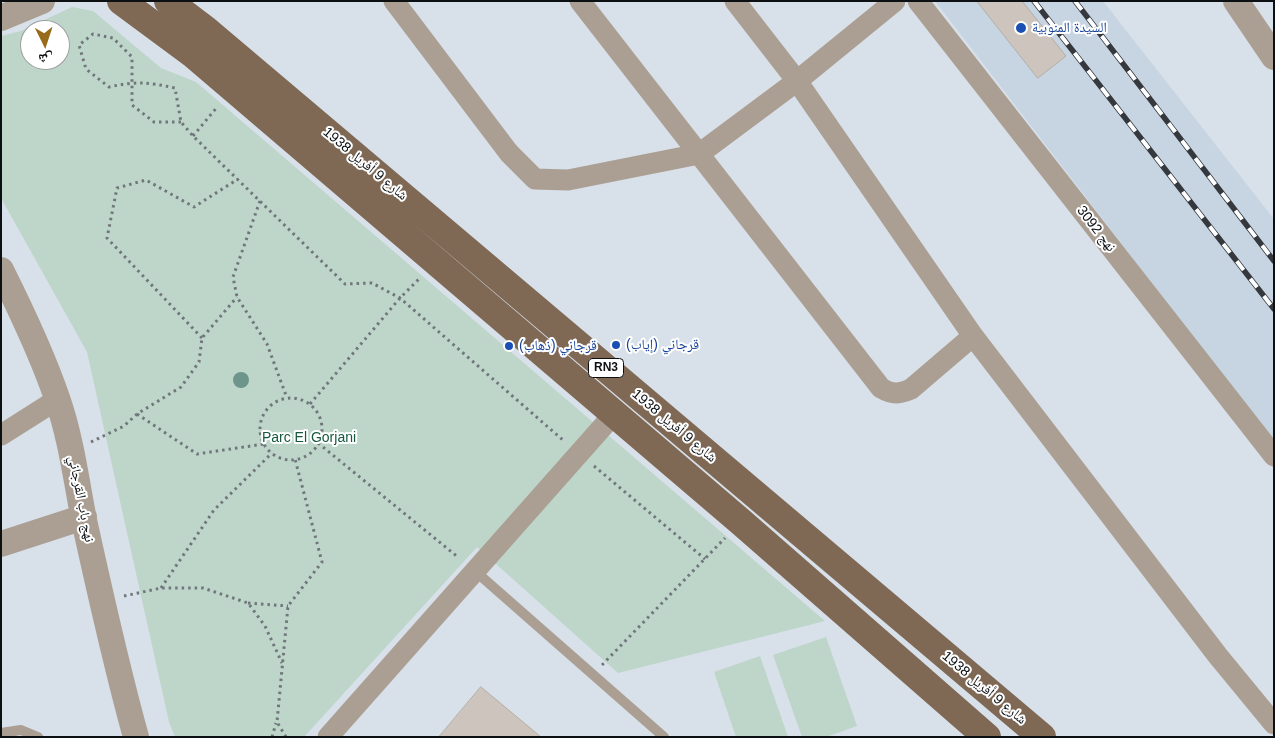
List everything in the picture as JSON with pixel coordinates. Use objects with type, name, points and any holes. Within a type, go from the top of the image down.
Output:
[{"type":"main road","name":"شارع 9 أفريل 1938","points":[[168,1],[206,30],[1042,737]]},
{"type":"main road","name":"شارع 9 أفريل 1938","points":[[121,3],[194,55],[741,522],[986,737]]},
{"type":"street","points":[[1,18],[42,1]]},
{"type":"street","points":[[394,1],[509,153],[535,179],[568,180],[699,154],[797,81],[895,1]]},
{"type":"street","points":[[580,1],[881,388],[891,394],[900,394],[911,388],[973,336]]},
{"type":"street","points":[[735,1],[797,81],[973,336],[1218,656],[1274,724]]},
{"type":"street","name":"نهج 3092","points":[[918,1],[1274,456]]},
{"type":"street","points":[[1240,3],[1274,56]]},
{"type":"street","name":"نهج باب القرجاني","points":[[1,270],[37,346],[58,399],[72,452],[102,601],[136,737]]},
{"type":"street","points":[[1,435],[58,399]]},
{"type":"street","points":[[328,737],[614,414]]},
{"type":"street","points":[[1,544],[84,517]]},
{"type":"lane","points":[[475,571],[664,737]]},
{"type":"lane","points":[[1,733],[21,730],[38,737]]},
{"type":"path","points":[[181,122],[154,122],[132,105],[132,82],[132,57],[113,38],[93,34],[79,45],[86,69],[109,88],[132,82],[155,83],[175,88],[181,122],[193,136],[345,284],[372,283],[400,298],[578,454],[704,559]]},
{"type":"path","points":[[193,136],[234,89]]},
{"type":"path","points":[[202,338],[108,238],[117,188],[146,180],[194,207],[238,179]]},
{"type":"path","points":[[260,201],[233,277],[237,297],[267,344],[287,398]]},
{"type":"path","points":[[310,404],[400,298],[437,262]]},
{"type":"path","points":[[72,452],[124,426],[137,414],[181,387],[199,362],[202,338],[237,297]]},
{"type":"path","points":[[287,398],[299,399],[310,404],[318,414],[322,425],[321,437],[318,443],[306,456],[295,459],[283,459],[272,453],[264,444],[260,433],[261,421],[266,410],[276,402],[287,398]]},
{"type":"path","points":[[137,414],[197,454],[264,444]]},
{"type":"path","points":[[318,443],[475,571]]},
{"type":"path","points":[[161,588],[214,510],[272,453]]},
{"type":"path","points":[[272,737],[277,722],[288,606],[322,562],[295,459]]},
{"type":"path","points":[[592,675],[741,522]]},
{"type":"path","points":[[102,601],[161,588],[204,588],[248,603],[288,606]]},
{"type":"path","points":[[248,603],[265,626],[282,663]]},
{"type":"path","points":[[277,722],[286,737]]},
{"type":"shaded area","points":[[935,1],[1103,1],[1274,219],[1274,442]]},
{"type":"green space","name":"Parc El Gorjani","points":[[72,7],[93,11],[161,68],[196,82],[825,621],[618,673],[477,547],[304,737],[175,737],[169,722],[87,352],[1,198],[1,36],[20,31],[20,70],[70,70],[70,20],[44,20]]},
{"type":"green space","points":[[826,637],[857,726],[826,737],[802,737],[773,655]]},
{"type":"green space","points":[[760,656],[788,737],[736,737],[714,672]]},
{"type":"building","name":"السيدة المنوبية","points":[[977,1],[1022,1],[1066,56],[1038,78]]},
{"type":"building","points":[[481,687],[541,737],[439,737]]},
{"type":"railway","points":[[1034,1],[1274,309]]},
{"type":"railway","points":[[1075,1],[1274,261]]},
{"type":"place","name":"السيدة المنوبية","points":[[1021,28]]},
{"type":"place","name":"قرجاني (إياب)","points":[[616,345]]},
{"type":"place","name":"قرجاني (ذهاب)","points":[[509,346]]}]
